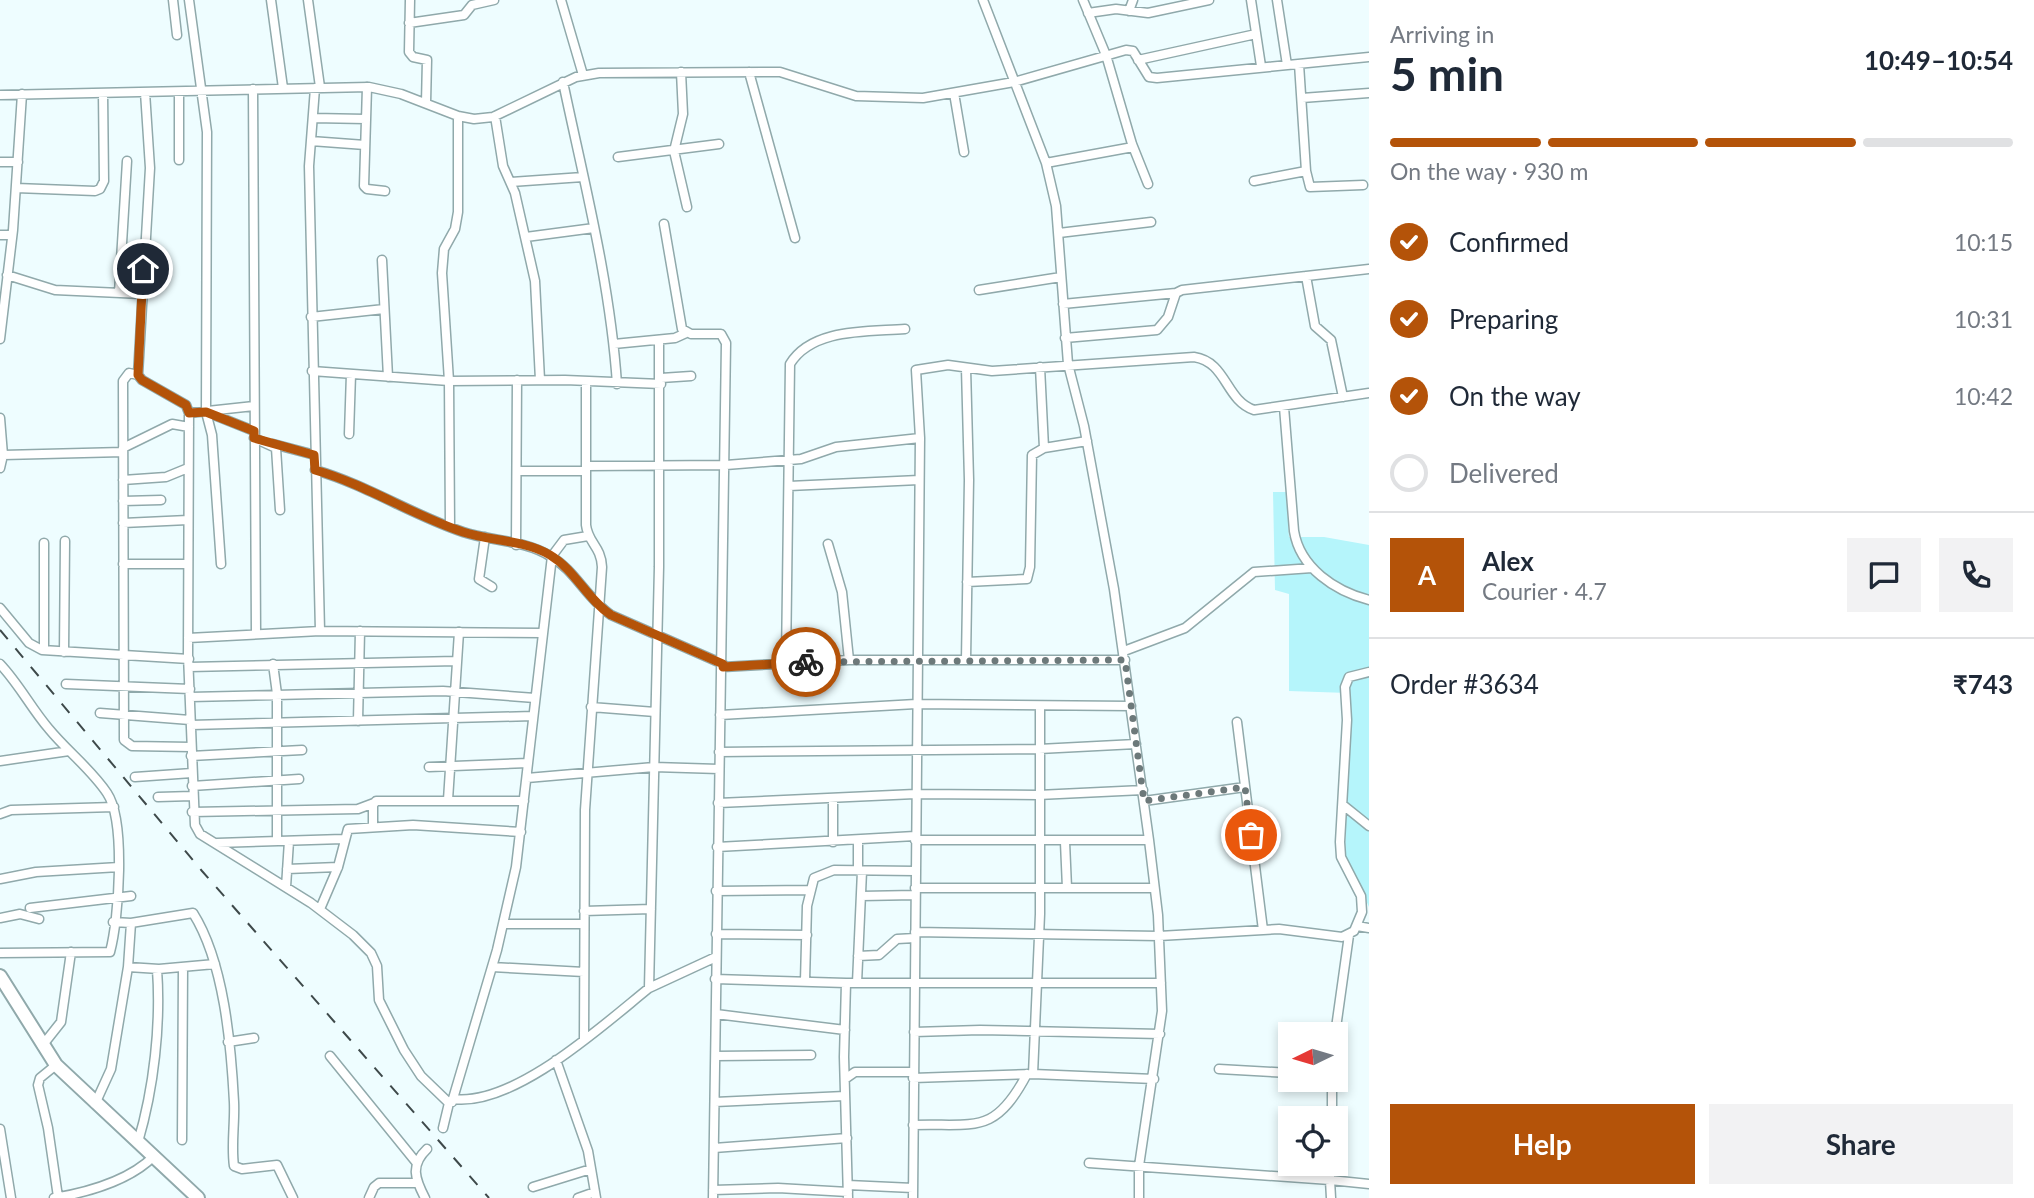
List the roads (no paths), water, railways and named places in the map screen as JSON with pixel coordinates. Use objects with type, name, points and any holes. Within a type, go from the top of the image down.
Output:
[{"type":"highway","points":[[0,976],[56,1065],[94,1104],[198,1198]]},
{"type":"street","points":[[173,0],[177,35]]},
{"type":"street","points":[[189,0],[207,140],[206,412],[212,435],[221,564]]},
{"type":"street","points":[[271,0],[283,88]]},
{"type":"street","points":[[308,0],[318,87],[310,141],[312,371],[320,631]]},
{"type":"street","points":[[411,0],[410,55],[425,58],[428,64],[426,103]]},
{"type":"street","points":[[409,23],[464,15],[472,5],[494,0]]},
{"type":"street","points":[[561,0],[583,75]]},
{"type":"street","points":[[983,0],[1046,163],[1059,233],[1068,364],[1087,441],[1124,655],[1143,790],[1159,936],[1161,983],[1160,1034],[1139,1166],[1139,1198]]},
{"type":"street","points":[[1083,0],[1107,55],[1133,147],[1148,184]]},
{"type":"street","points":[[1129,11],[1133,0]]},
{"type":"street","points":[[1088,13],[1148,13],[1209,0]]},
{"type":"street","points":[[1251,0],[1261,66]]},
{"type":"street","points":[[1277,0],[1287,65]]},
{"type":"street","points":[[1138,60],[1256,34]]},
{"type":"street","points":[[0,95],[367,87],[426,103],[458,116],[483,119],[583,75],[788,73],[856,96],[923,98],[1014,82],[1130,50],[1151,78],[1369,57]]},
{"type":"street","points":[[1299,64],[1308,184],[1314,188],[1363,185]]},
{"type":"street","points":[[681,72],[684,114],[674,151],[687,207]]},
{"type":"street","points":[[749,72],[795,238]]},
{"type":"street","points":[[563,82],[594,228],[614,344],[617,384]]},
{"type":"street","points":[[367,87],[364,186],[367,189],[385,191]]},
{"type":"street","points":[[253,89],[256,634]]},
{"type":"street","points":[[138,375],[150,159],[145,92]]},
{"type":"street","points":[[179,92],[179,160]]},
{"type":"street","points":[[16,188],[100,189],[104,181],[103,93]]},
{"type":"street","points":[[954,93],[964,152]]},
{"type":"street","points":[[1302,98],[1369,93]]},
{"type":"street","points":[[0,339],[3,286],[12,235],[22,94]]},
{"type":"street","points":[[450,527],[449,380],[442,273],[444,249],[455,229],[458,212],[458,116]]},
{"type":"street","points":[[495,116],[503,166],[511,182],[526,237],[538,306],[540,380]]},
{"type":"street","points":[[313,118],[366,118]]},
{"type":"street","points":[[310,141],[365,145]]},
{"type":"street","points":[[618,157],[719,144]]},
{"type":"street","points":[[1046,163],[1133,147]]},
{"type":"street","points":[[119,293],[127,161]]},
{"type":"street","points":[[0,162],[18,162]]},
{"type":"street","points":[[1254,181],[1306,171]]},
{"type":"street","points":[[511,182],[583,177]]},
{"type":"street","points":[[1059,233],[1151,222]]},
{"type":"street","points":[[664,224],[678,319],[686,333]]},
{"type":"street","points":[[526,237],[594,228]]},
{"type":"street","points":[[0,235],[12,235]]},
{"type":"street","points":[[382,260],[388,377]]},
{"type":"street","points":[[1063,304],[1369,269]]},
{"type":"street","points":[[6,275],[55,290],[142,294]]},
{"type":"street","points":[[1307,276],[1315,326],[1331,340],[1343,397]]},
{"type":"street","points":[[979,290],[1061,277]]},
{"type":"street","points":[[1065,338],[1157,330],[1168,317],[1176,293]]},
{"type":"street","points":[[311,317],[384,309]]},
{"type":"street","points":[[786,663],[788,372],[794,358],[813,343],[830,338],[905,329]]},
{"type":"street","points":[[614,344],[679,338],[686,333],[721,334],[725,338],[726,465],[716,891],[713,1194],[778,1188],[848,1192],[913,1188]]},
{"type":"street","points":[[649,988],[660,466],[659,340]]},
{"type":"street","points":[[913,1198],[920,438],[916,370],[934,365],[984,371],[1172,357],[1203,358],[1217,366],[1238,400],[1247,407],[1265,410],[1369,393]]},
{"type":"street","points":[[1040,367],[1044,448]]},
{"type":"street","points":[[966,368],[966,660]]},
{"type":"street","points":[[312,371],[449,380],[586,381],[617,384],[691,376]]},
{"type":"street","points":[[302,750],[191,752],[127,744],[124,740],[122,450],[124,377],[129,373],[138,375],[142,380],[186,405],[189,413],[188,638],[190,723],[191,752],[192,773],[192,812],[200,834],[320,909],[371,953],[377,966],[379,1000],[421,1076],[451,1104],[488,1098],[556,1060],[649,988],[716,957]]},
{"type":"street","points":[[349,434],[351,374]]},
{"type":"street","points":[[516,545],[517,380]]},
{"type":"street","points":[[584,1040],[587,774],[600,608],[601,554],[588,536],[586,381]]},
{"type":"street","points":[[189,413],[254,406]]},
{"type":"street","points":[[1284,407],[1296,543],[1312,568],[1340,589],[1369,600]]},
{"type":"street","points":[[206,412],[273,444],[314,455]]},
{"type":"street","points":[[0,418],[3,455],[0,468]]},
{"type":"street","points":[[3,455],[122,450],[172,424],[189,427]]},
{"type":"street","points":[[517,471],[726,465],[789,460],[807,458],[836,447],[920,438]]},
{"type":"street","points":[[967,582],[1021,581],[1029,576],[1031,459],[1035,452],[1044,448],[1087,441]]},
{"type":"street","points":[[273,444],[276,447],[280,510]]},
{"type":"street","points":[[123,480],[166,477],[188,468]]},
{"type":"street","points":[[315,470],[363,486],[450,527],[552,556],[600,608],[623,622],[657,634],[723,666],[849,660],[966,660],[1124,655],[1185,628],[1254,572],[1312,568]]},
{"type":"street","points":[[789,486],[919,481]]},
{"type":"street","points":[[123,501],[161,500]]},
{"type":"street","points":[[123,523],[188,520]]},
{"type":"street","points":[[443,1128],[504,924],[521,832],[552,556],[564,540],[588,536]]},
{"type":"street","points":[[485,537],[478,579],[492,587]]},
{"type":"street","points":[[64,652],[65,541]]},
{"type":"street","points":[[44,543],[44,650]]},
{"type":"street","points":[[828,544],[842,592],[849,660]]},
{"type":"street","points":[[123,564],[188,564]]},
{"type":"street","points":[[0,608],[29,643],[44,650],[189,663],[456,661]]},
{"type":"street","points":[[188,638],[320,631],[543,633]]},
{"type":"street","points":[[358,721],[360,631]]},
{"type":"street","points":[[448,800],[458,632]]},
{"type":"street","points":[[0,664],[24,690],[43,722],[104,788],[114,807],[120,838],[110,952],[0,953]]},
{"type":"street","points":[[273,664],[277,694],[277,841]]},
{"type":"street","points":[[858,956],[878,955],[897,939],[915,935],[1159,936],[1291,929],[1342,937],[1349,935],[1357,926],[1362,903],[1341,857],[1347,720],[1345,683],[1354,674],[1369,672]]},
{"type":"street","points":[[66,684],[123,686],[190,693],[454,691],[536,698]]},
{"type":"street","points":[[720,715],[916,704],[1131,706]]},
{"type":"street","points":[[913,1125],[986,1123],[1008,1107],[1030,1074],[1039,936],[1040,706]]},
{"type":"street","points":[[591,707],[656,712]]},
{"type":"street","points":[[100,713],[190,723],[533,716]]},
{"type":"street","points":[[1237,722],[1263,930]]},
{"type":"street","points":[[719,752],[916,748],[1039,749],[1136,744]]},
{"type":"street","points":[[0,761],[69,751]]},
{"type":"street","points":[[429,767],[528,763]]},
{"type":"street","points":[[527,778],[654,767],[719,769]]},
{"type":"street","points":[[135,777],[192,773]]},
{"type":"street","points":[[192,786],[299,779]]},
{"type":"street","points":[[1144,801],[1245,787]]},
{"type":"street","points":[[718,803],[915,794],[1038,795],[1143,790]]},
{"type":"street","points":[[158,797],[192,796]]},
{"type":"street","points":[[833,798],[833,842]]},
{"type":"street","points":[[192,812],[358,809],[374,803],[448,800],[524,801]]},
{"type":"street","points":[[373,826],[374,803]]},
{"type":"street","points":[[1343,805],[1369,826]]},
{"type":"street","points":[[0,814],[11,810],[114,807]]},
{"type":"street","points":[[320,909],[338,867],[343,839],[348,829],[438,825],[521,832]]},
{"type":"street","points":[[717,847],[915,838],[1038,842],[1149,840]]},
{"type":"street","points":[[217,843],[343,839]]},
{"type":"street","points":[[286,887],[289,841]]},
{"type":"street","points":[[857,983],[861,896],[858,841]]},
{"type":"street","points":[[1065,842],[1067,888]]},
{"type":"street","points":[[0,879],[36,872],[119,867]]},
{"type":"street","points":[[287,869],[338,867]]},
{"type":"street","points":[[805,981],[810,890],[814,878],[824,872],[915,871]]},
{"type":"street","points":[[861,896],[915,891],[1154,888]]},
{"type":"street","points":[[716,891],[810,890]]},
{"type":"street","points":[[30,908],[131,896]]},
{"type":"street","points":[[584,911],[651,908]]},
{"type":"street","points":[[113,922],[131,923],[192,913],[210,947],[215,964],[228,1042],[234,1102],[234,1166],[242,1169],[277,1165],[293,1198]]},
{"type":"street","points":[[0,918],[20,914],[39,919]]},
{"type":"street","points":[[94,1104],[108,1082],[111,1069],[128,967],[131,923]]},
{"type":"street","points":[[504,924],[584,924]]},
{"type":"street","points":[[1357,926],[1369,928]]},
{"type":"street","points":[[716,934],[807,934]]},
{"type":"street","points":[[1337,1022],[1349,935]]},
{"type":"street","points":[[42,1046],[61,1022],[71,952]]},
{"type":"street","points":[[128,967],[157,969],[215,964]]},
{"type":"street","points":[[182,1140],[183,967]]},
{"type":"street","points":[[492,967],[584,972]]},
{"type":"street","points":[[138,1142],[144,1120],[158,1011],[157,969]]},
{"type":"street","points":[[715,979],[846,983],[1161,983]]},
{"type":"street","points":[[846,983],[848,1192]]},
{"type":"street","points":[[716,1014],[845,1030]]},
{"type":"street","points":[[914,1032],[1160,1034]]},
{"type":"street","points":[[228,1042],[254,1038]]},
{"type":"street","points":[[716,1056],[811,1055]]},
{"type":"street","points":[[330,1056],[416,1162],[417,1183],[425,1198]]},
{"type":"street","points":[[556,1060],[580,1127],[591,1169],[595,1195],[578,1198]]},
{"type":"street","points":[[56,1065],[40,1078],[38,1085],[48,1128],[56,1198],[90,1191],[140,1169],[154,1156]]},
{"type":"street","points":[[1219,1069],[1278,1072]]},
{"type":"street","points":[[845,1079],[855,1072],[1154,1079]]},
{"type":"street","points":[[715,1102],[845,1096]]},
{"type":"street","points":[[0,1131],[12,1198]]},
{"type":"street","points":[[713,1148],[847,1138]]},
{"type":"street","points":[[416,1162],[427,1149]]},
{"type":"street","points":[[1089,1163],[1369,1184]]},
{"type":"street","points":[[533,1187],[591,1169]]},
{"type":"street","points":[[1330,1176],[1331,1198]]},
{"type":"street","points":[[369,1198],[379,1183],[417,1183]]},
{"type":"railway","points":[[0,630],[202,871],[489,1198]]}]
